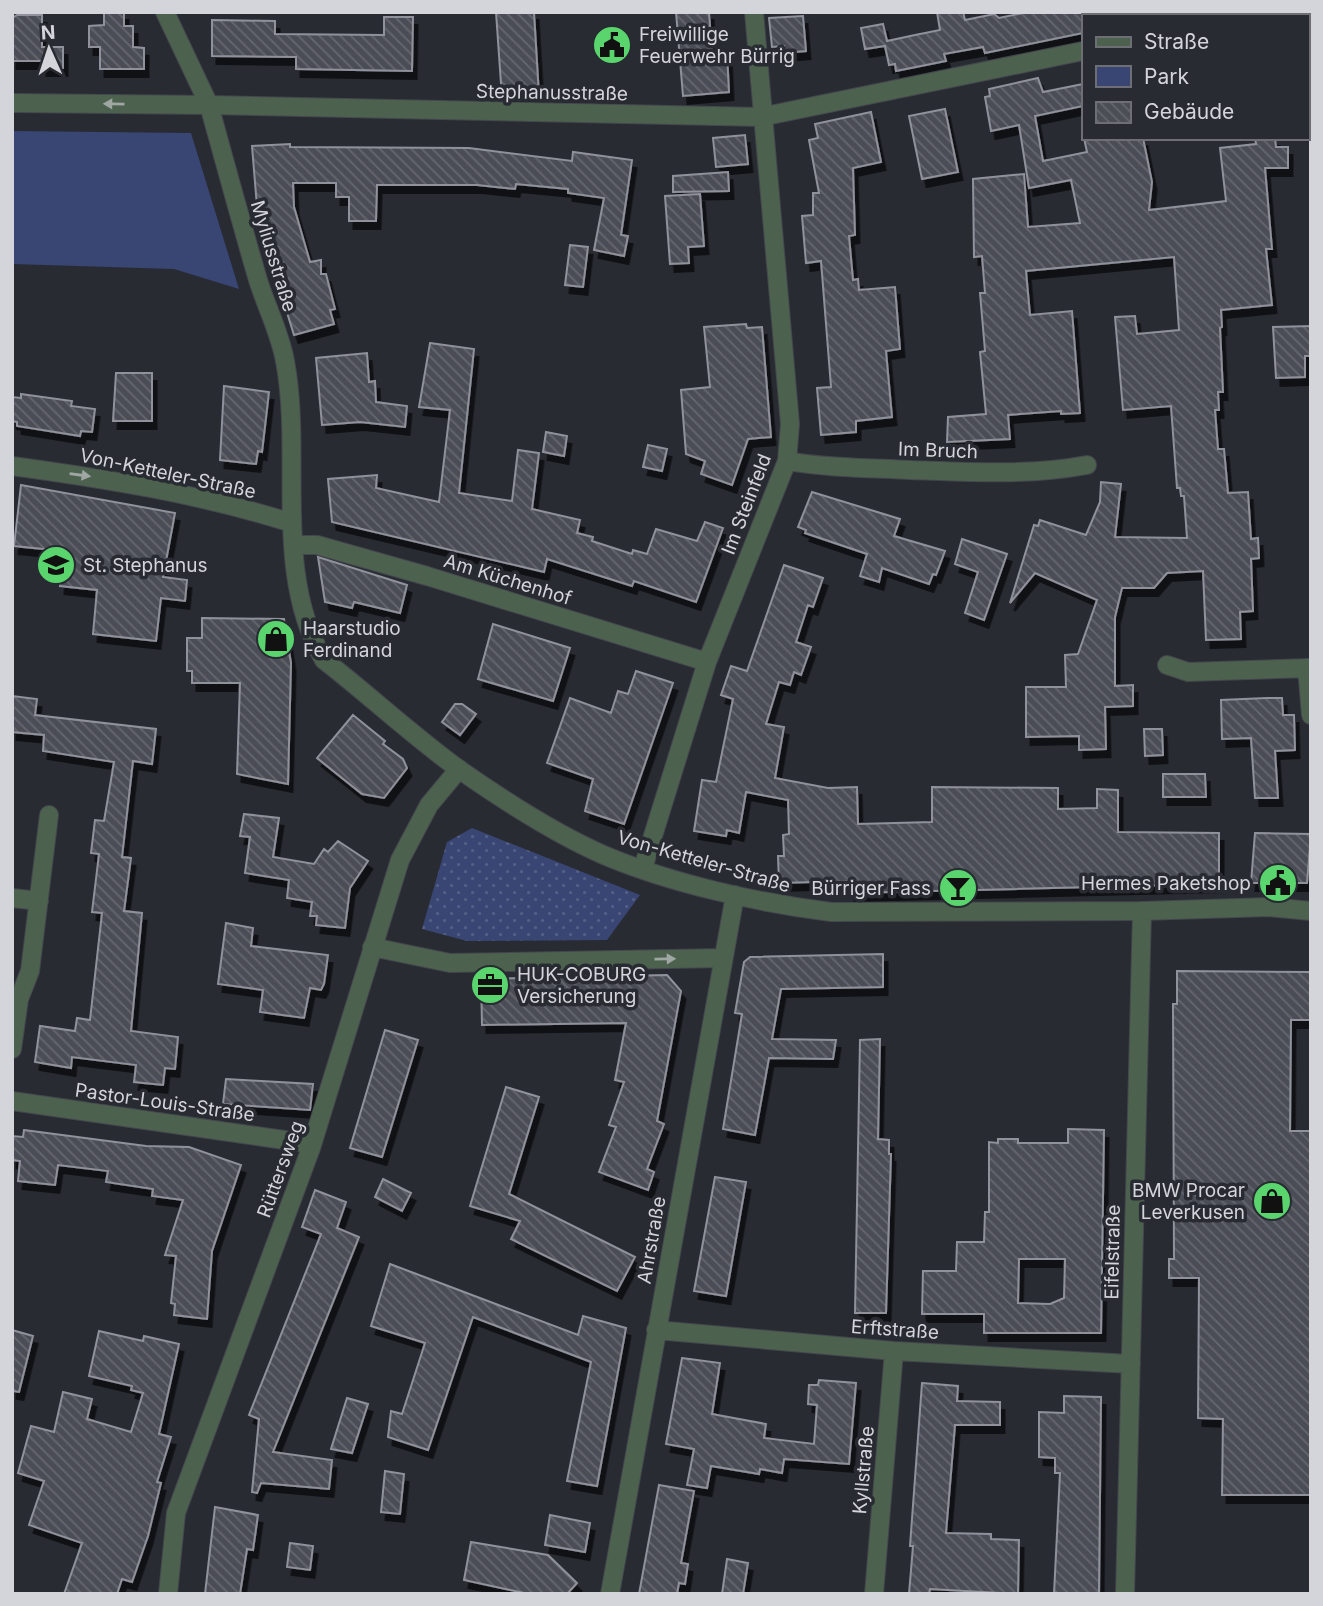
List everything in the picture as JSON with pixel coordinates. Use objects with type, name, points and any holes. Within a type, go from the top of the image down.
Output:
[{"type":"street","name":"Myliusstraße","points":[[165,12],[209,105],[258,280],[285,360],[292,523]]},
{"type":"street","name":"Im Steinfeld","points":[[642,868],[707,662],[787,461],[790,424],[761,117],[754,12]]},
{"type":"street","name":"Stephanusstraße","points":[[12,103],[761,117],[1082,51]]},
{"type":"street","name":"Im Bruch","points":[[787,461],[818,466],[985,473],[1046,472],[1087,465]]},
{"type":"street","name":"Von-Ketteler-Straße","points":[[12,466],[101,478],[221,501],[292,523],[310,634],[324,660],[459,769],[574,841],[642,868],[735,895],[831,912],[1142,911],[1269,907],[1311,911]]},
{"type":"street","name":"Am Küchenhof","points":[[294,545],[317,545],[415,572],[707,662]]},
{"type":"street","points":[[1167,666],[1188,672],[1309,668],[1311,715]]},
{"type":"street","name":"Rüttersweg","points":[[168,1594],[176,1513],[312,1144],[400,860],[429,805],[459,769]]},
{"type":"street","points":[[12,1049],[19,999],[30,971],[49,815]]},
{"type":"street","name":"Ahrstraße","points":[[610,1594],[735,895]]},
{"type":"street","points":[[12,898],[39,901]]},
{"type":"street","name":"Eifelstraße","points":[[1125,1594],[1142,911]]},
{"type":"street","points":[[372,947],[450,963],[723,958]]},
{"type":"street","name":"Pastor-Louis-Straße","points":[[12,1101],[312,1144]]},
{"type":"street","name":"Erftstraße","points":[[656,1330],[894,1350],[1131,1364]]},
{"type":"street","name":"Kyllstraße","points":[[874,1594],[894,1350]]},
{"type":"green space","points":[[12,131],[191,133],[239,289],[174,269],[12,264]]},
{"type":"green space","points":[[472,828],[640,895],[607,940],[467,941],[422,929],[447,842]]},
{"type":"building","points":[[104,12],[124,12],[124,26],[133,26],[133,47],[144,48],[144,69],[100,69],[100,47],[89,47],[89,26],[104,25]]},
{"type":"building","points":[[496,12],[534,12],[539,96],[502,98]]},
{"type":"building","points":[[676,12],[709,12],[712,53],[727,53],[729,92],[683,96]]},
{"type":"building","points":[[937,12],[963,12],[965,20],[994,14],[999,18],[1028,12],[1083,12],[1082,33],[985,53],[983,47],[944,54],[946,61],[896,71],[895,64],[889,65],[885,46],[865,49],[861,28],[883,24],[887,41],[940,30]]},
{"type":"building","points":[[17,15],[42,15],[42,47],[63,47],[63,68],[42,68],[42,61],[12,61],[12,18]]},
{"type":"building","points":[[803,16],[806,51],[784,53],[784,46],[772,47],[769,18]]},
{"type":"building","points":[[384,17],[413,17],[412,71],[296,69],[296,57],[212,56],[212,20],[275,21],[275,34],[384,35]]},
{"type":"building","points":[[1038,78],[1043,92],[1082,84],[1082,106],[1035,116],[1043,161],[1087,152],[1084,140],[1143,140],[1152,182],[1149,210],[1226,201],[1220,148],[1256,144],[1255,140],[1275,140],[1276,147],[1288,147],[1288,168],[1265,168],[1272,249],[1266,249],[1272,305],[1221,310],[1223,392],[1218,392],[1219,410],[1215,410],[1218,449],[1224,449],[1228,493],[1248,492],[1251,539],[1258,538],[1259,558],[1251,559],[1253,611],[1240,612],[1241,639],[1206,640],[1203,571],[1167,573],[1154,588],[1122,588],[1115,617],[1115,686],[1133,685],[1133,706],[1105,707],[1106,749],[1079,750],[1079,736],[1026,737],[1026,687],[1066,687],[1065,655],[1078,654],[1097,600],[1035,573],[1010,603],[1034,525],[1038,526],[1040,520],[1086,535],[1100,502],[1101,482],[1121,484],[1115,537],[1187,538],[1184,496],[1181,496],[1180,488],[1177,488],[1171,406],[1123,410],[1115,317],[1135,316],[1137,334],[1179,330],[1174,257],[1026,271],[1030,315],[1072,311],[1080,413],[1061,414],[1061,411],[1008,415],[1010,439],[947,442],[948,417],[986,414],[980,352],[985,351],[980,293],[985,293],[982,256],[974,257],[973,179],[1024,174],[1028,227],[1080,223],[1071,180],[1029,188],[1019,125],[991,131],[985,97],[990,96],[989,89]]},
{"type":"building","points":[[945,109],[958,172],[922,179],[909,116]]},
{"type":"building","points":[[871,112],[881,162],[853,168],[855,235],[849,236],[853,280],[858,279],[859,290],[895,287],[900,349],[886,351],[892,417],[856,421],[856,432],[821,435],[817,388],[831,387],[821,261],[806,263],[802,216],[813,215],[813,193],[819,193],[809,140],[818,138],[815,124]]},
{"type":"building","points":[[745,135],[748,164],[716,167],[713,138]]},
{"type":"building","points":[[290,144],[290,147],[469,148],[572,161],[573,152],[632,160],[621,235],[628,236],[624,256],[594,250],[604,198],[568,193],[568,189],[516,184],[515,189],[477,185],[377,185],[376,221],[349,221],[349,197],[336,197],[336,183],[293,183],[294,207],[310,262],[321,260],[321,274],[326,274],[335,309],[330,310],[334,324],[294,335],[258,219],[252,146]]},
{"type":"building","points":[[728,172],[729,191],[673,192],[673,176]]},
{"type":"building","points":[[700,194],[704,246],[688,247],[689,263],[670,264],[665,196]]},
{"type":"building","points":[[570,245],[588,247],[583,287],[565,285]]},
{"type":"building","points":[[746,324],[747,328],[762,327],[771,437],[748,439],[732,485],[701,474],[705,461],[686,454],[681,390],[710,387],[704,327]]},
{"type":"building","points":[[1311,326],[1311,356],[1305,356],[1305,377],[1276,378],[1273,327]]},
{"type":"building","points":[[430,343],[474,349],[459,493],[512,501],[518,450],[539,453],[532,509],[580,520],[577,533],[593,537],[592,541],[632,554],[633,550],[647,554],[656,529],[697,541],[705,522],[723,528],[696,602],[634,581],[632,586],[547,559],[544,572],[332,522],[328,479],[377,475],[376,488],[439,502],[450,410],[419,407]]},
{"type":"building","points":[[367,353],[369,382],[375,381],[376,402],[407,406],[405,427],[360,422],[322,425],[316,358]]},
{"type":"building","points":[[116,373],[152,373],[152,421],[113,421]]},
{"type":"building","points":[[224,386],[269,392],[262,452],[258,451],[256,464],[220,460]]},
{"type":"building","points":[[21,394],[72,401],[71,406],[95,409],[92,432],[81,431],[80,436],[17,426],[17,422],[12,421],[12,397],[21,398]]},
{"type":"building","points":[[546,432],[567,436],[564,456],[543,452]]},
{"type":"building","points":[[648,445],[667,449],[662,471],[643,467]]},
{"type":"building","points":[[21,485],[175,513],[163,577],[187,580],[185,601],[161,598],[156,641],[93,634],[97,590],[60,586],[63,551],[14,546]]},
{"type":"building","points":[[812,492],[900,519],[894,536],[945,551],[936,575],[933,574],[929,584],[882,568],[879,582],[860,576],[867,554],[805,533],[806,530],[798,527]]},
{"type":"building","points":[[962,539],[1007,554],[984,620],[965,613],[978,572],[955,564]]},
{"type":"building","points":[[318,557],[407,585],[400,613],[354,602],[352,608],[325,602]]},
{"type":"building","points":[[784,565],[823,578],[813,607],[808,605],[796,642],[811,647],[801,675],[794,672],[790,685],[779,682],[766,724],[784,727],[775,778],[828,788],[857,787],[858,824],[932,822],[932,787],[1058,788],[1058,809],[1097,808],[1097,789],[1118,790],[1118,832],[1219,833],[1219,884],[850,893],[850,881],[779,883],[778,856],[784,856],[783,835],[789,834],[788,800],[746,792],[739,833],[727,830],[726,836],[694,831],[702,780],[716,782],[733,699],[721,695],[731,666],[747,671]]},
{"type":"building","points":[[202,618],[284,619],[291,663],[288,784],[237,774],[240,683],[192,683],[192,671],[187,671],[187,638],[202,638]]},
{"type":"building","points":[[493,624],[570,648],[553,701],[478,679]]},
{"type":"building","points":[[636,671],[673,683],[624,824],[585,811],[593,779],[547,763],[570,698],[611,713],[618,691],[628,694]]},
{"type":"building","points":[[12,696],[37,699],[35,715],[156,729],[152,764],[133,761],[122,857],[131,858],[124,911],[142,913],[131,1031],[178,1037],[175,1069],[165,1068],[163,1085],[134,1082],[136,1065],[72,1057],[71,1068],[35,1062],[40,1026],[75,1031],[77,1018],[90,1020],[102,913],[92,912],[99,854],[91,853],[95,820],[104,821],[114,762],[43,751],[44,735],[12,732]]},
{"type":"building","points":[[1282,698],[1283,715],[1294,715],[1295,750],[1275,751],[1278,798],[1255,798],[1251,738],[1222,739],[1221,700]]},
{"type":"building","points":[[455,704],[462,704],[476,714],[460,735],[442,722]]},
{"type":"building","points":[[353,715],[385,741],[383,744],[403,759],[407,768],[384,798],[362,794],[317,758]]},
{"type":"building","points":[[1144,729],[1162,729],[1163,755],[1145,756]]},
{"type":"building","points":[[1163,774],[1205,774],[1206,797],[1163,797]]},
{"type":"building","points":[[244,814],[279,818],[273,857],[314,864],[324,849],[328,852],[338,841],[368,861],[350,888],[345,928],[316,925],[317,916],[310,916],[312,902],[287,898],[289,880],[245,873],[250,837],[240,836]]},
{"type":"building","points":[[1255,833],[1311,834],[1307,883],[1251,883]]},
{"type":"building","points":[[226,923],[253,928],[251,946],[328,955],[324,984],[321,990],[310,988],[304,1018],[260,1012],[263,990],[218,984]]},
{"type":"building","points":[[883,954],[883,987],[781,989],[772,1039],[836,1040],[833,1059],[769,1058],[755,1135],[723,1129],[742,1014],[735,1013],[744,962],[750,957]]},
{"type":"building","points":[[1177,971],[1311,972],[1311,1020],[1291,1020],[1290,1131],[1311,1131],[1311,1495],[1222,1495],[1223,1419],[1198,1418],[1199,1278],[1169,1278],[1169,1259],[1174,1259],[1173,1004],[1177,1004]]},
{"type":"building","points":[[667,975],[681,991],[657,1121],[664,1124],[647,1169],[654,1172],[648,1190],[599,1172],[616,1127],[609,1125],[624,1082],[615,1080],[626,1023],[482,1025],[481,979]]},
{"type":"building","points":[[385,1030],[418,1040],[382,1157],[350,1148]]},
{"type":"building","points":[[880,1039],[878,1139],[889,1140],[891,1154],[886,1313],[855,1313],[860,1040]]},
{"type":"building","points":[[226,1079],[313,1084],[310,1110],[223,1104]]},
{"type":"building","points":[[506,1087],[539,1097],[509,1194],[635,1257],[617,1291],[511,1239],[520,1221],[470,1206]]},
{"type":"building","points":[[1068,1129],[1104,1130],[1101,1333],[984,1333],[984,1314],[922,1314],[923,1271],[956,1271],[957,1242],[984,1242],[985,1212],[989,1212],[989,1142],[1018,1139],[1018,1143],[1068,1143]],"holes":[[[1019,1259],[1065,1259],[1064,1298],[1050,1304],[1018,1303]]]},
{"type":"building","points":[[24,1130],[146,1146],[189,1147],[241,1165],[212,1251],[207,1319],[174,1315],[175,1304],[171,1303],[176,1256],[165,1255],[183,1200],[152,1196],[153,1189],[106,1182],[108,1171],[58,1165],[55,1185],[18,1181],[20,1161],[12,1160],[12,1136],[23,1137]]},
{"type":"building","points":[[715,1177],[746,1182],[726,1296],[694,1291]]},
{"type":"building","points":[[383,1179],[411,1193],[402,1211],[375,1197]]},
{"type":"building","points":[[315,1190],[346,1202],[337,1228],[359,1237],[273,1452],[332,1460],[329,1489],[261,1483],[257,1493],[252,1492],[259,1419],[249,1415],[321,1234],[302,1227]]},
{"type":"building","points":[[390,1264],[578,1335],[583,1316],[626,1328],[597,1486],[567,1481],[591,1362],[473,1317],[428,1450],[388,1437],[391,1411],[402,1414],[425,1343],[371,1326]]},
{"type":"building","points":[[12,1330],[33,1336],[19,1392],[12,1391]]},
{"type":"building","points":[[99,1331],[143,1341],[144,1336],[179,1344],[159,1434],[171,1437],[157,1482],[161,1483],[148,1536],[132,1582],[122,1579],[117,1594],[64,1594],[82,1543],[29,1525],[44,1481],[18,1473],[31,1426],[54,1432],[63,1392],[92,1399],[87,1419],[131,1432],[143,1393],[131,1390],[132,1386],[89,1376]]},
{"type":"building","points":[[682,1358],[720,1363],[712,1414],[766,1424],[764,1438],[814,1444],[817,1405],[808,1404],[809,1385],[818,1385],[819,1380],[856,1383],[849,1464],[784,1459],[782,1473],[760,1469],[759,1474],[711,1466],[707,1488],[687,1485],[694,1449],[666,1444]]},
{"type":"building","points":[[922,1383],[958,1386],[957,1401],[1000,1402],[1000,1425],[955,1425],[946,1533],[991,1534],[991,1539],[1019,1540],[1018,1594],[930,1589],[929,1594],[909,1594]]},
{"type":"building","points":[[1064,1396],[1101,1397],[1099,1594],[1054,1594],[1060,1473],[1055,1473],[1055,1458],[1039,1457],[1039,1412],[1064,1413]]},
{"type":"building","points":[[347,1398],[368,1404],[352,1453],[331,1449]]},
{"type":"building","points":[[385,1471],[404,1474],[400,1514],[381,1512]]},
{"type":"building","points":[[659,1485],[694,1491],[681,1563],[688,1564],[685,1584],[679,1583],[677,1594],[639,1594]]},
{"type":"building","points":[[215,1507],[258,1515],[253,1550],[247,1549],[240,1594],[205,1594]]},
{"type":"building","points":[[550,1515],[590,1523],[585,1552],[545,1545]]},
{"type":"building","points":[[471,1542],[548,1555],[577,1583],[567,1594],[529,1594],[464,1580]]},
{"type":"building","points":[[290,1543],[313,1546],[310,1570],[287,1567]]},
{"type":"building","points":[[727,1559],[748,1563],[743,1594],[722,1594]]},
{"type":"place","name":"Freiwillige Feuerwehr Bürrig","points":[[612,45]]},
{"type":"place","name":"St. Stephanus","points":[[56,565]]},
{"type":"place","name":"Haarstudio Ferdinand","points":[[276,639]]},
{"type":"place","name":"Hermes Paketshop","points":[[1278,883]]},
{"type":"place","name":"Bürriger Fass","points":[[958,888]]},
{"type":"place","name":"HUK-COBURG Versicherung","points":[[490,985]]},
{"type":"place","name":"BMW Procar Leverkusen","points":[[1272,1201]]}]
